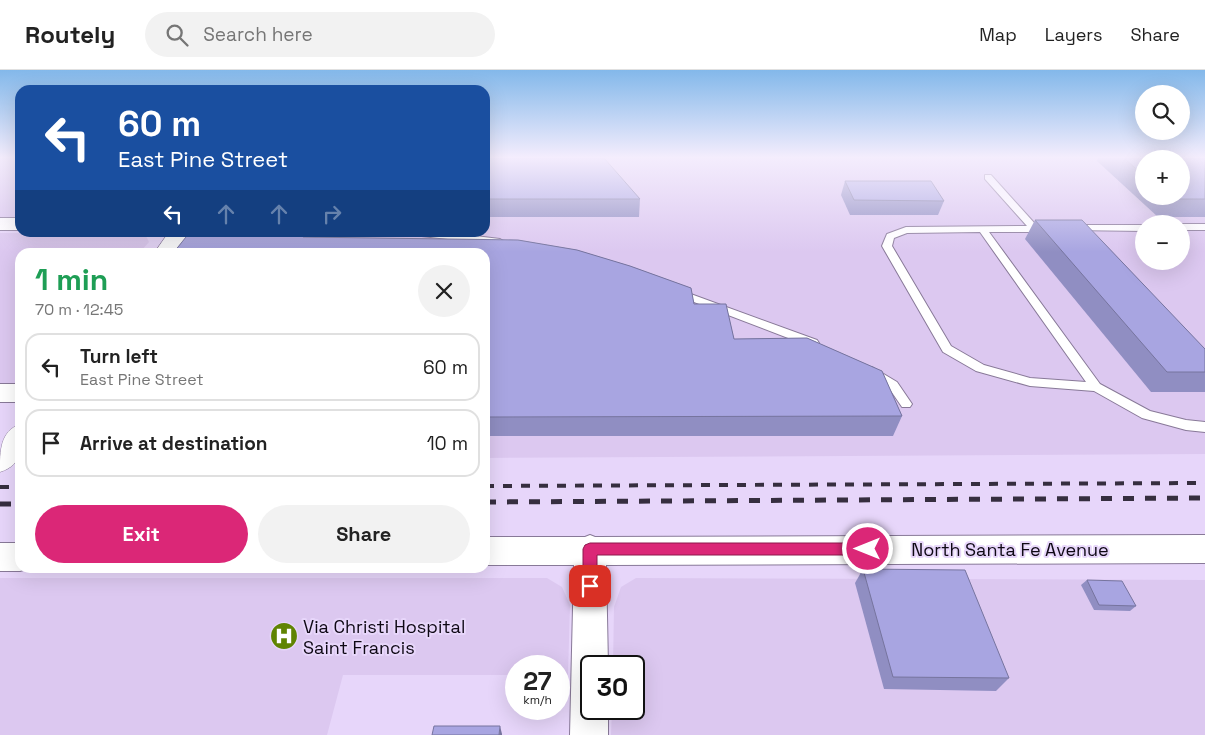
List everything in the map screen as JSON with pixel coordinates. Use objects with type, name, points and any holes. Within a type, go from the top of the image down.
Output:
[{"type":"street","points":[[167,248],[176,237]]},
{"type":"street","points":[[0,393],[15,393]]},
{"type":"street","points":[[0,460],[15,440]]},
{"type":"street","points":[[589,735],[590,549]]},
{"type":"street","name":"North Santa Fe Avenue","points":[[490,551],[590,549],[1205,549]]},
{"type":"street","points":[[0,557],[15,557]]},
{"type":"lane","points":[[999,189],[1034,229]]},
{"type":"lane","points":[[1190,228],[1205,227]]},
{"type":"lane","points":[[1096,387],[1030,382],[980,368],[947,350],[887,246],[890,236],[906,230],[1135,228]]},
{"type":"lane","points":[[982,230],[1096,387],[1146,415],[1186,425],[1205,427]]},
{"type":"lane","points":[[453,237],[509,244]]},
{"type":"lane","points":[[662,287],[820,346]]},
{"type":"lane","points":[[866,367],[893,385],[906,404]]},
{"type":"shaded area","points":[[0,189],[15,189],[15,217],[0,217]]},
{"type":"shaded area","points":[[490,189],[1135,189],[1135,205],[1190,205],[1190,189],[1205,189],[1205,454],[490,458],[490,248],[189,248],[198,237],[490,237]]},
{"type":"shaded area","points":[[0,233],[15,233],[15,237],[146,237],[149,242],[144,248],[15,248],[15,389],[0,389]]},
{"type":"shaded area","name":"Via Christi Hospital Saint Francis","points":[[0,578],[547,578],[562,587],[570,605],[569,655],[505,655],[505,675],[343,675],[327,735],[0,735]]},
{"type":"shaded area","points":[[636,578],[1205,580],[1205,735],[611,735],[612,720],[645,720],[645,655],[613,655],[614,607],[621,587]]},
{"type":"building","points":[[490,189],[631,189],[640,199],[490,199]]},
{"type":"building","points":[[849,189],[936,189],[944,201],[854,200]]},
{"type":"building","points":[[1190,189],[1205,189],[1205,199],[1190,199]]},
{"type":"building","points":[[1035,220],[1082,220],[1205,349],[1205,372],[1167,372]]},
{"type":"building","points":[[186,237],[303,237],[518,240],[577,250],[630,266],[691,288],[694,304],[726,304],[734,339],[807,338],[882,371],[902,416],[490,417],[490,248],[177,248]]},
{"type":"building","points":[[863,569],[965,570],[1009,678],[893,677]]},
{"type":"building","points":[[1087,580],[1122,581],[1136,606],[1099,605]]},
{"type":"building","points":[[434,726],[500,726],[499,735],[432,735]]},
{"type":"railway","points":[[490,486],[1205,483]]},
{"type":"railway","points":[[0,487],[15,487]]},
{"type":"railway","points":[[490,502],[1205,498]]},
{"type":"railway","points":[[0,504],[15,504]]},
{"type":"place","name":"Via Christi Hospital Saint Francis","points":[[284,636]]},
{"type":"route","points":[[590,586],[590,549],[868,549]]}]
